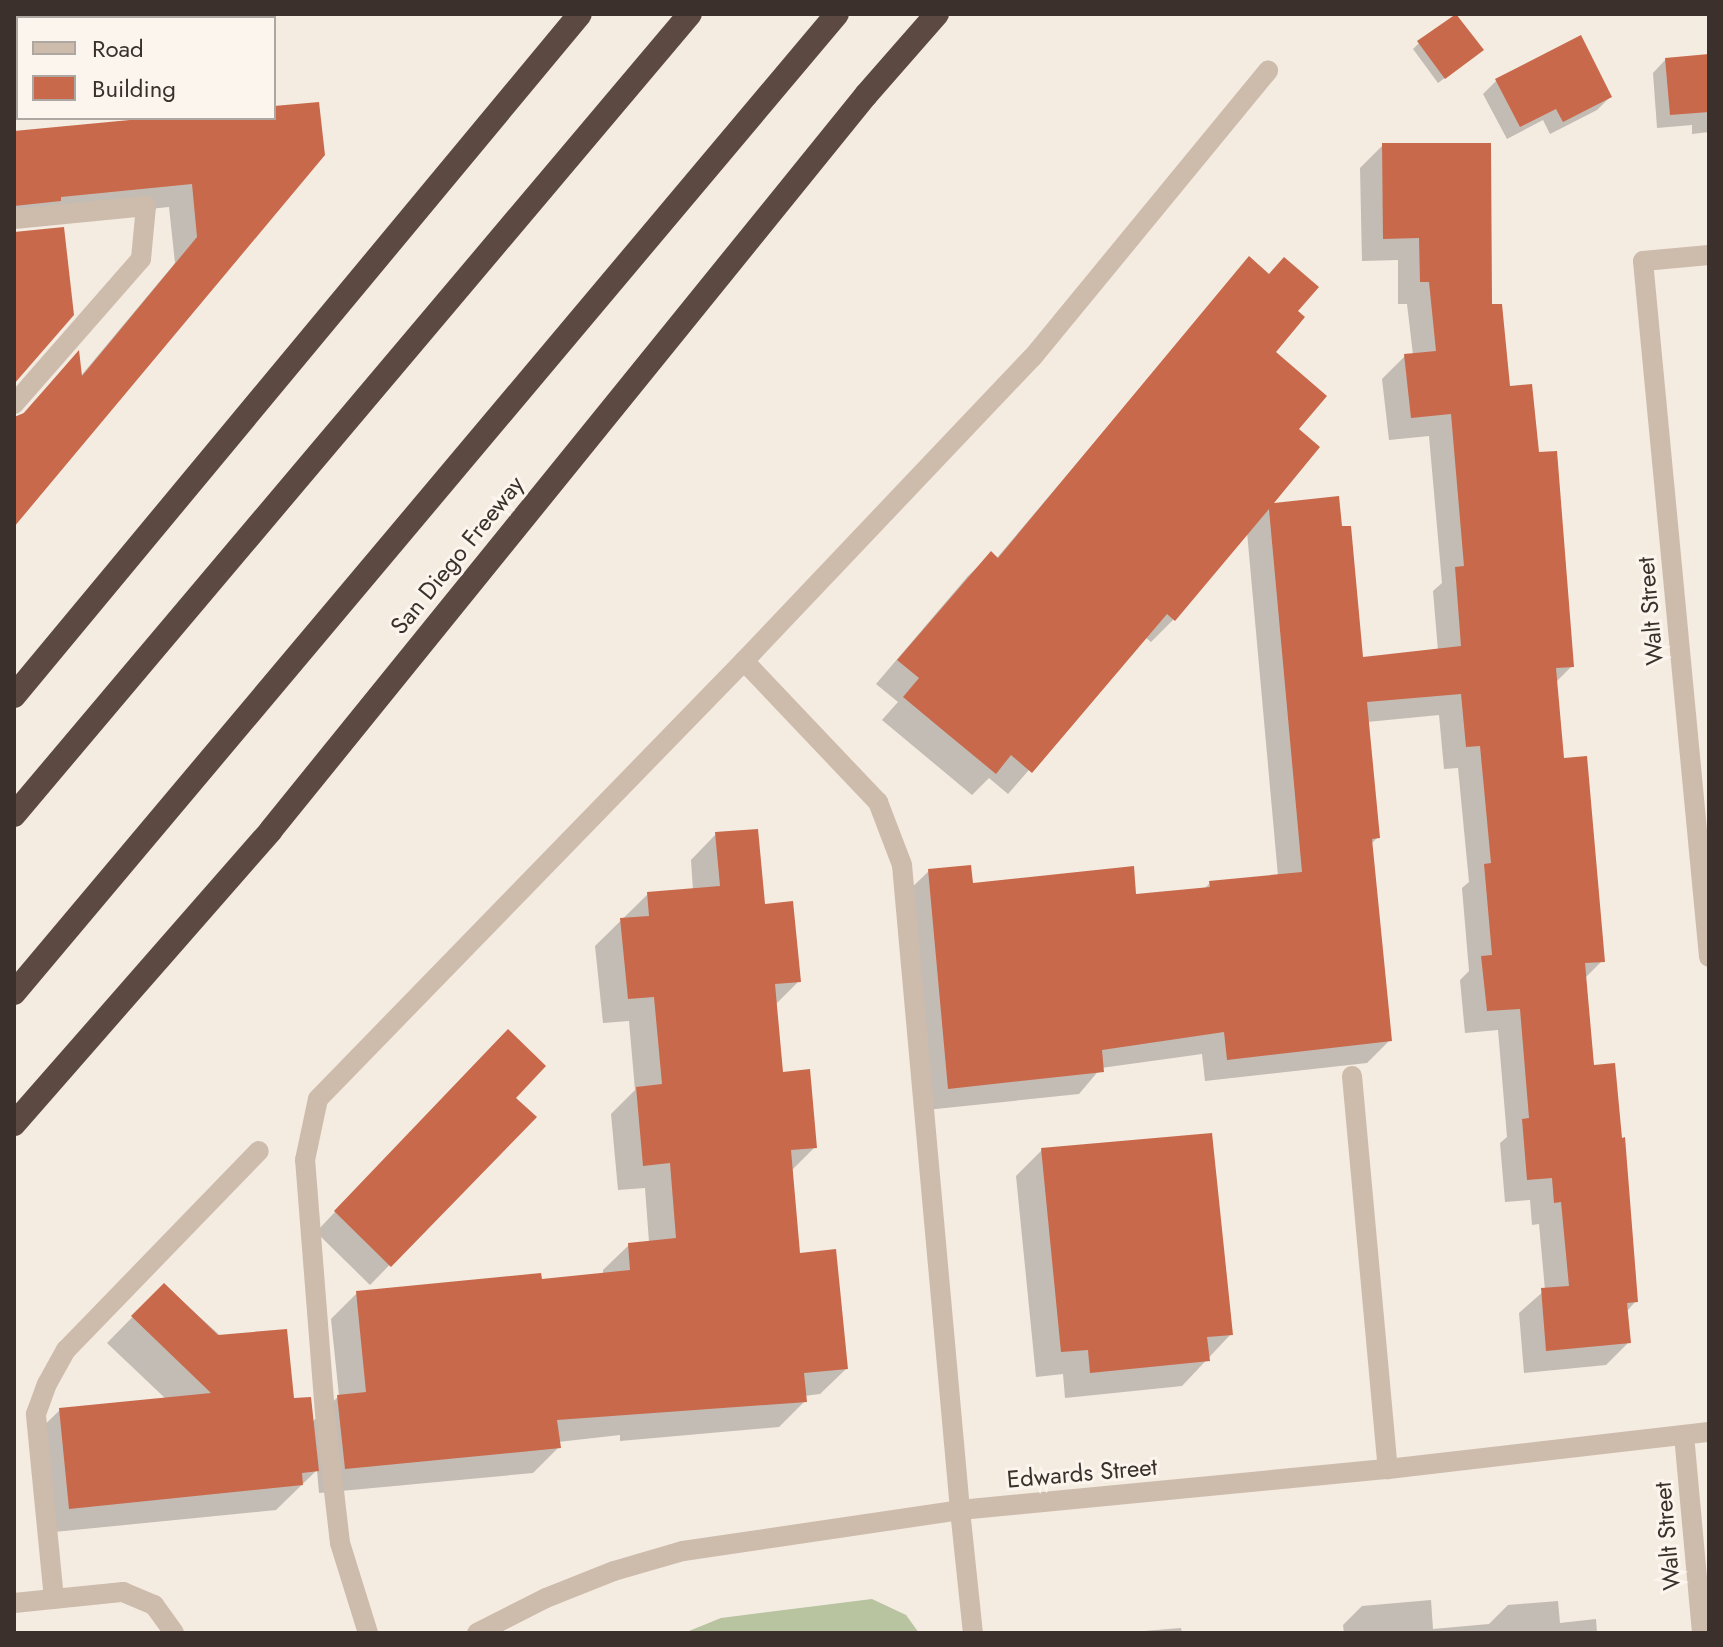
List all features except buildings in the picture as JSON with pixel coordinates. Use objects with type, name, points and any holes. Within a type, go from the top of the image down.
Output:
[{"type":"highway","points":[[14,696],[580,14]]},
{"type":"highway","points":[[14,815],[690,14]]},
{"type":"highway","points":[[14,993],[837,14]]},
{"type":"highway","name":"San Diego Freeway","points":[[14,1124],[271,830],[856,107],[937,14]]},
{"type":"street","points":[[368,1633],[340,1543],[325,1413],[305,1160],[318,1099],[744,661],[1032,358],[1268,71]]},
{"type":"street","points":[[14,219],[146,206],[141,259],[14,404]]},
{"type":"street","name":"Walt Street","points":[[1709,255],[1643,261],[1709,957]]},
{"type":"street","points":[[744,661],[878,802],[902,865],[973,1633]]},
{"type":"street","points":[[1352,1076],[1388,1469]]},
{"type":"street","points":[[54,1599],[36,1414],[47,1384],[66,1350],[259,1151]]},
{"type":"street","name":"Edwards Street","points":[[477,1633],[546,1598],[614,1571],[683,1551],[960,1510],[1388,1469],[1709,1432]]},
{"type":"street","name":"Walt Street","points":[[1684,1435],[1702,1633]]},
{"type":"street","points":[[14,1603],[123,1592],[154,1605],[174,1633]]},
{"type":"green space","points":[[872,1599],[906,1615],[919,1633],[684,1633],[721,1618]]}]
